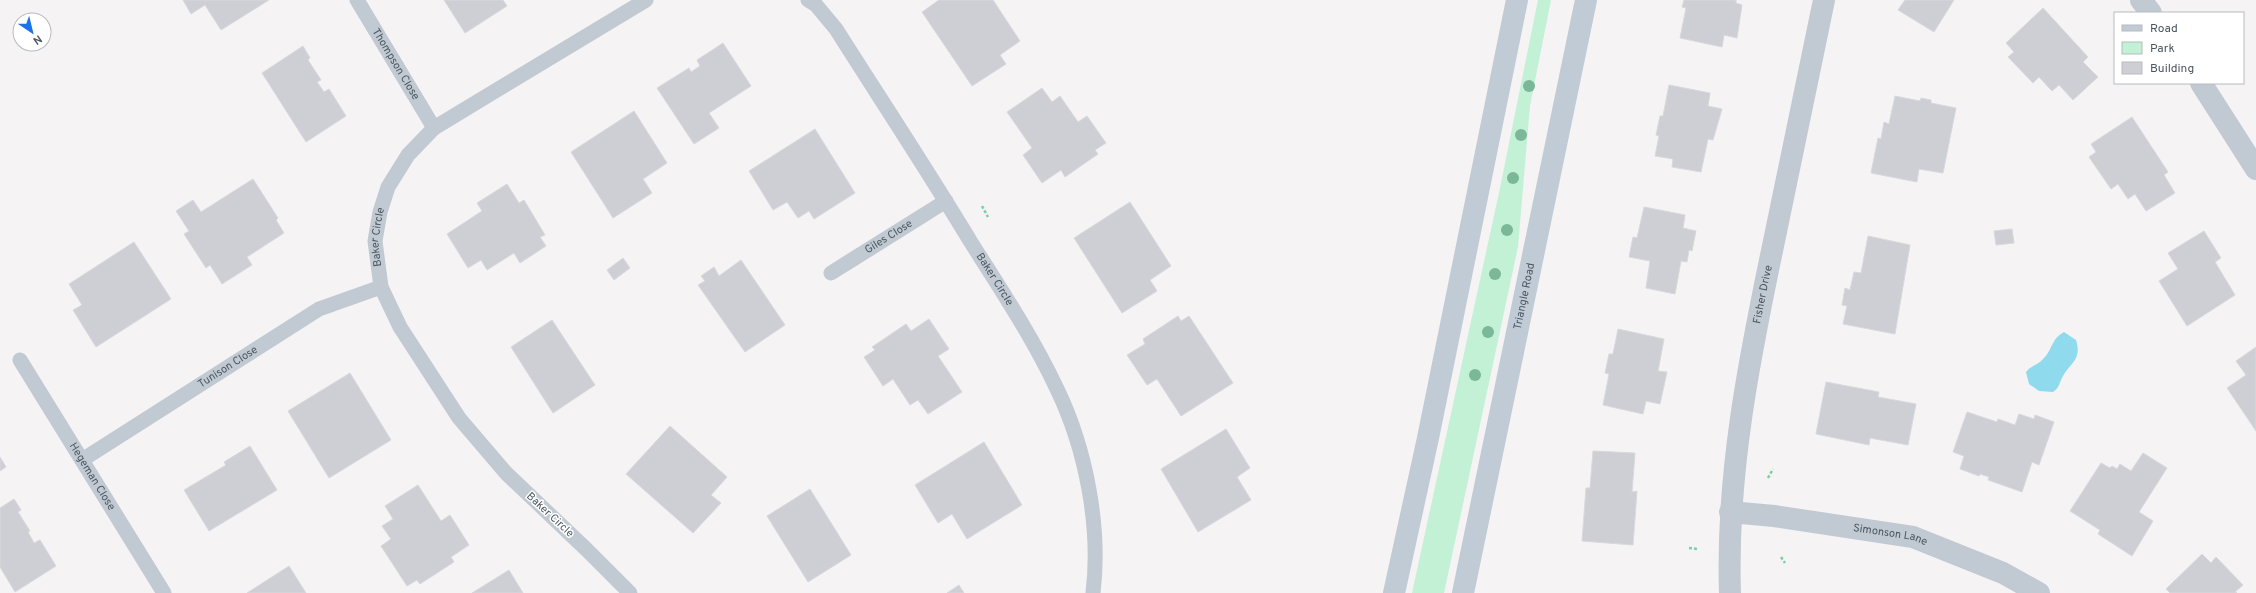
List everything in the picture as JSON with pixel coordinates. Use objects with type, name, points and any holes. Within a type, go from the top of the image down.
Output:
[{"type":"street","points":[[1394,593],[1428,438],[1517,0]]},
{"type":"street","name":"Triangle Road","points":[[1462,593],[1586,0]]},
{"type":"street","name":"Fisher Drive","points":[[1730,593],[1728,550],[1730,512],[1748,366],[1824,0]]},
{"type":"street","points":[[2141,0],[2150,12]]},
{"type":"street","points":[[2202,84],[2256,169]]},
{"type":"street","name":"Simonson Lane","points":[[1730,512],[1774,516],[1913,537],[2004,573],[2039,593]]},
{"type":"lane","name":"Thompson Close","points":[[357,0],[434,128]]},
{"type":"lane","name":"Baker Circle","points":[[630,593],[506,473],[459,418],[400,327],[381,287],[375,241],[380,212],[388,188],[408,154],[434,128],[646,0]]},
{"type":"lane","name":"Baker Circle","points":[[808,0],[816,5],[836,29],[946,201],[1036,348],[1058,390],[1078,443],[1093,515],[1096,568],[1093,593]]},
{"type":"lane","name":"Giles Close","points":[[831,273],[946,201]]},
{"type":"lane","name":"Tunison Close","points":[[82,460],[319,309],[381,287]]},
{"type":"lane","name":"Hegeman Close","points":[[20,360],[164,593]]},
{"type":"path","points":[[1768,478],[1773,469]]},
{"type":"path","points":[[1689,548],[1698,549]]},
{"type":"path","points":[[1781,557],[1785,563]]},
{"type":"green space","points":[[1538,0],[1551,0],[1530,106],[1518,247],[1444,593],[1412,593],[1500,188]]},
{"type":"water","points":[[2064,332],[2076,340],[2078,352],[2077,356],[2066,371],[2058,387],[2053,392],[2039,391],[2029,384],[2026,372],[2046,356],[2056,338]]},
{"type":"building","points":[[183,0],[269,0],[221,30],[205,5],[191,14]]},
{"type":"building","points":[[444,0],[503,0],[507,6],[465,33]]},
{"type":"building","points":[[939,0],[993,0],[1020,41],[1000,55],[1006,64],[972,86],[922,12]]},
{"type":"building","points":[[1684,0],[1736,0],[1736,3],[1742,5],[1737,38],[1724,35],[1722,47],[1680,38],[1686,8],[1682,7]]},
{"type":"building","points":[[1905,0],[1954,0],[1934,32],[1898,10]]},
{"type":"building","points":[[2043,8],[2088,57],[2083,62],[2098,77],[2073,100],[2059,85],[2052,91],[2039,77],[2033,83],[2008,57],[2014,52],[2006,43]]},
{"type":"building","points":[[723,43],[751,86],[709,113],[719,128],[694,144],[657,88],[689,68],[691,72],[700,66],[697,60]]},
{"type":"building","points":[[303,46],[310,58],[308,60],[321,80],[317,82],[324,92],[329,89],[346,116],[306,142],[262,73]]},
{"type":"building","points":[[1669,85],[1710,93],[1708,106],[1722,109],[1713,140],[1708,139],[1701,172],[1672,167],[1673,159],[1655,156],[1659,136],[1656,135],[1660,116],[1663,116]]},
{"type":"building","points":[[1042,88],[1052,102],[1060,96],[1078,122],[1087,116],[1106,143],[1095,150],[1098,154],[1065,177],[1061,170],[1042,183],[1023,155],[1032,148],[1007,112]]},
{"type":"building","points":[[1895,96],[1920,101],[1921,98],[1931,100],[1931,103],[1956,108],[1943,173],[1919,169],[1917,182],[1871,173],[1878,138],[1881,139],[1884,122],[1889,124]]},
{"type":"building","points":[[634,111],[667,163],[643,179],[652,193],[613,218],[571,152]]},
{"type":"building","points":[[2132,117],[2168,172],[2164,175],[2175,193],[2146,211],[2135,194],[2128,199],[2118,184],[2111,189],[2089,157],[2096,152],[2091,144]]},
{"type":"building","points":[[815,129],[855,193],[814,219],[809,211],[798,218],[787,202],[773,210],[749,171]]},
{"type":"building","points":[[253,179],[278,218],[276,220],[284,233],[247,257],[252,265],[222,284],[210,265],[206,268],[184,234],[189,231],[176,211],[193,200],[201,212]]},
{"type":"building","points":[[507,184],[519,203],[524,200],[545,235],[540,237],[546,246],[520,263],[514,253],[487,270],[481,260],[468,268],[447,234],[482,211],[477,203]]},
{"type":"building","points":[[1130,202],[1171,266],[1150,280],[1157,291],[1122,313],[1074,238]]},
{"type":"building","points":[[1644,207],[1685,215],[1683,228],[1696,231],[1692,251],[1689,250],[1687,262],[1681,261],[1675,294],[1646,288],[1650,261],[1629,257],[1633,237],[1637,238]]},
{"type":"building","points":[[2012,229],[2014,243],[1996,245],[1994,231]]},
{"type":"building","points":[[2204,231],[2221,258],[2215,262],[2235,295],[2187,326],[2159,281],[2178,269],[2168,253]]},
{"type":"building","points":[[1868,236],[1910,245],[1895,334],[1843,324],[1847,306],[1842,305],[1845,288],[1850,290],[1854,272],[1861,273]]},
{"type":"building","points":[[134,242],[171,299],[96,347],[73,310],[82,305],[69,284]]},
{"type":"building","points":[[623,258],[630,268],[614,280],[607,270]]},
{"type":"building","points":[[741,260],[785,325],[745,352],[698,285],[705,281],[701,276],[714,267],[719,276]]},
{"type":"building","points":[[1178,316],[1181,321],[1189,316],[1233,383],[1181,416],[1157,379],[1147,385],[1127,355],[1145,344],[1143,339]]},
{"type":"building","points":[[929,319],[949,349],[938,356],[962,392],[928,414],[918,400],[910,405],[893,379],[883,386],[864,357],[875,350],[872,347],[906,324],[911,331]]},
{"type":"building","points":[[552,320],[595,385],[553,413],[511,347]]},
{"type":"building","points":[[1618,329],[1664,339],[1658,371],[1667,372],[1660,404],[1646,401],[1643,414],[1603,405],[1609,374],[1605,373],[1609,354],[1613,354]]},
{"type":"building","points":[[2256,347],[2256,431],[2227,388],[2246,375],[2236,361]]},
{"type":"building","points":[[350,373],[391,440],[329,478],[288,411]]},
{"type":"building","points":[[1826,382],[1879,392],[1878,397],[1916,404],[1908,445],[1870,438],[1869,445],[1816,434]]},
{"type":"building","points":[[1967,412],[1997,422],[1998,419],[2015,425],[2019,414],[2034,419],[2035,415],[2054,422],[2039,465],[2032,462],[2022,492],[1988,480],[1989,477],[1980,474],[1979,476],[1960,469],[1964,456],[1953,452]]},
{"type":"building","points":[[670,426],[727,477],[711,495],[721,503],[693,533],[626,474]]},
{"type":"building","points":[[1226,429],[1250,468],[1237,477],[1251,500],[1198,532],[1161,469]]},
{"type":"building","points":[[984,442],[1022,505],[967,539],[952,514],[938,523],[915,485]]},
{"type":"building","points":[[250,446],[277,490],[209,531],[184,490],[226,465],[224,462]]},
{"type":"building","points":[[1593,451],[1635,453],[1632,492],[1637,491],[1633,545],[1582,541],[1586,488],[1590,488]]},
{"type":"building","points":[[2143,453],[2167,468],[2139,512],[2153,521],[2132,556],[2098,534],[2100,530],[2070,511],[2101,463],[2110,468],[2112,466],[2117,469],[2120,464],[2131,471]]},
{"type":"building","points":[[0,457],[6,467],[0,471]]},
{"type":"building","points":[[418,485],[441,521],[450,515],[469,545],[451,557],[454,562],[420,584],[417,580],[407,586],[381,546],[391,539],[382,526],[393,519],[385,506]]},
{"type":"building","points":[[810,489],[851,555],[808,582],[767,516]]},
{"type":"building","points":[[14,499],[21,510],[18,512],[30,531],[28,532],[34,543],[40,540],[56,566],[15,592],[0,567],[0,508]]},
{"type":"building","points":[[2202,554],[2211,563],[2216,557],[2243,585],[2235,592],[2237,593],[2170,593],[2166,589]]},
{"type":"building","points":[[289,566],[306,593],[247,593]]},
{"type":"building","points":[[509,570],[523,593],[472,593]]},
{"type":"building","points":[[959,585],[964,593],[947,593]]}]
